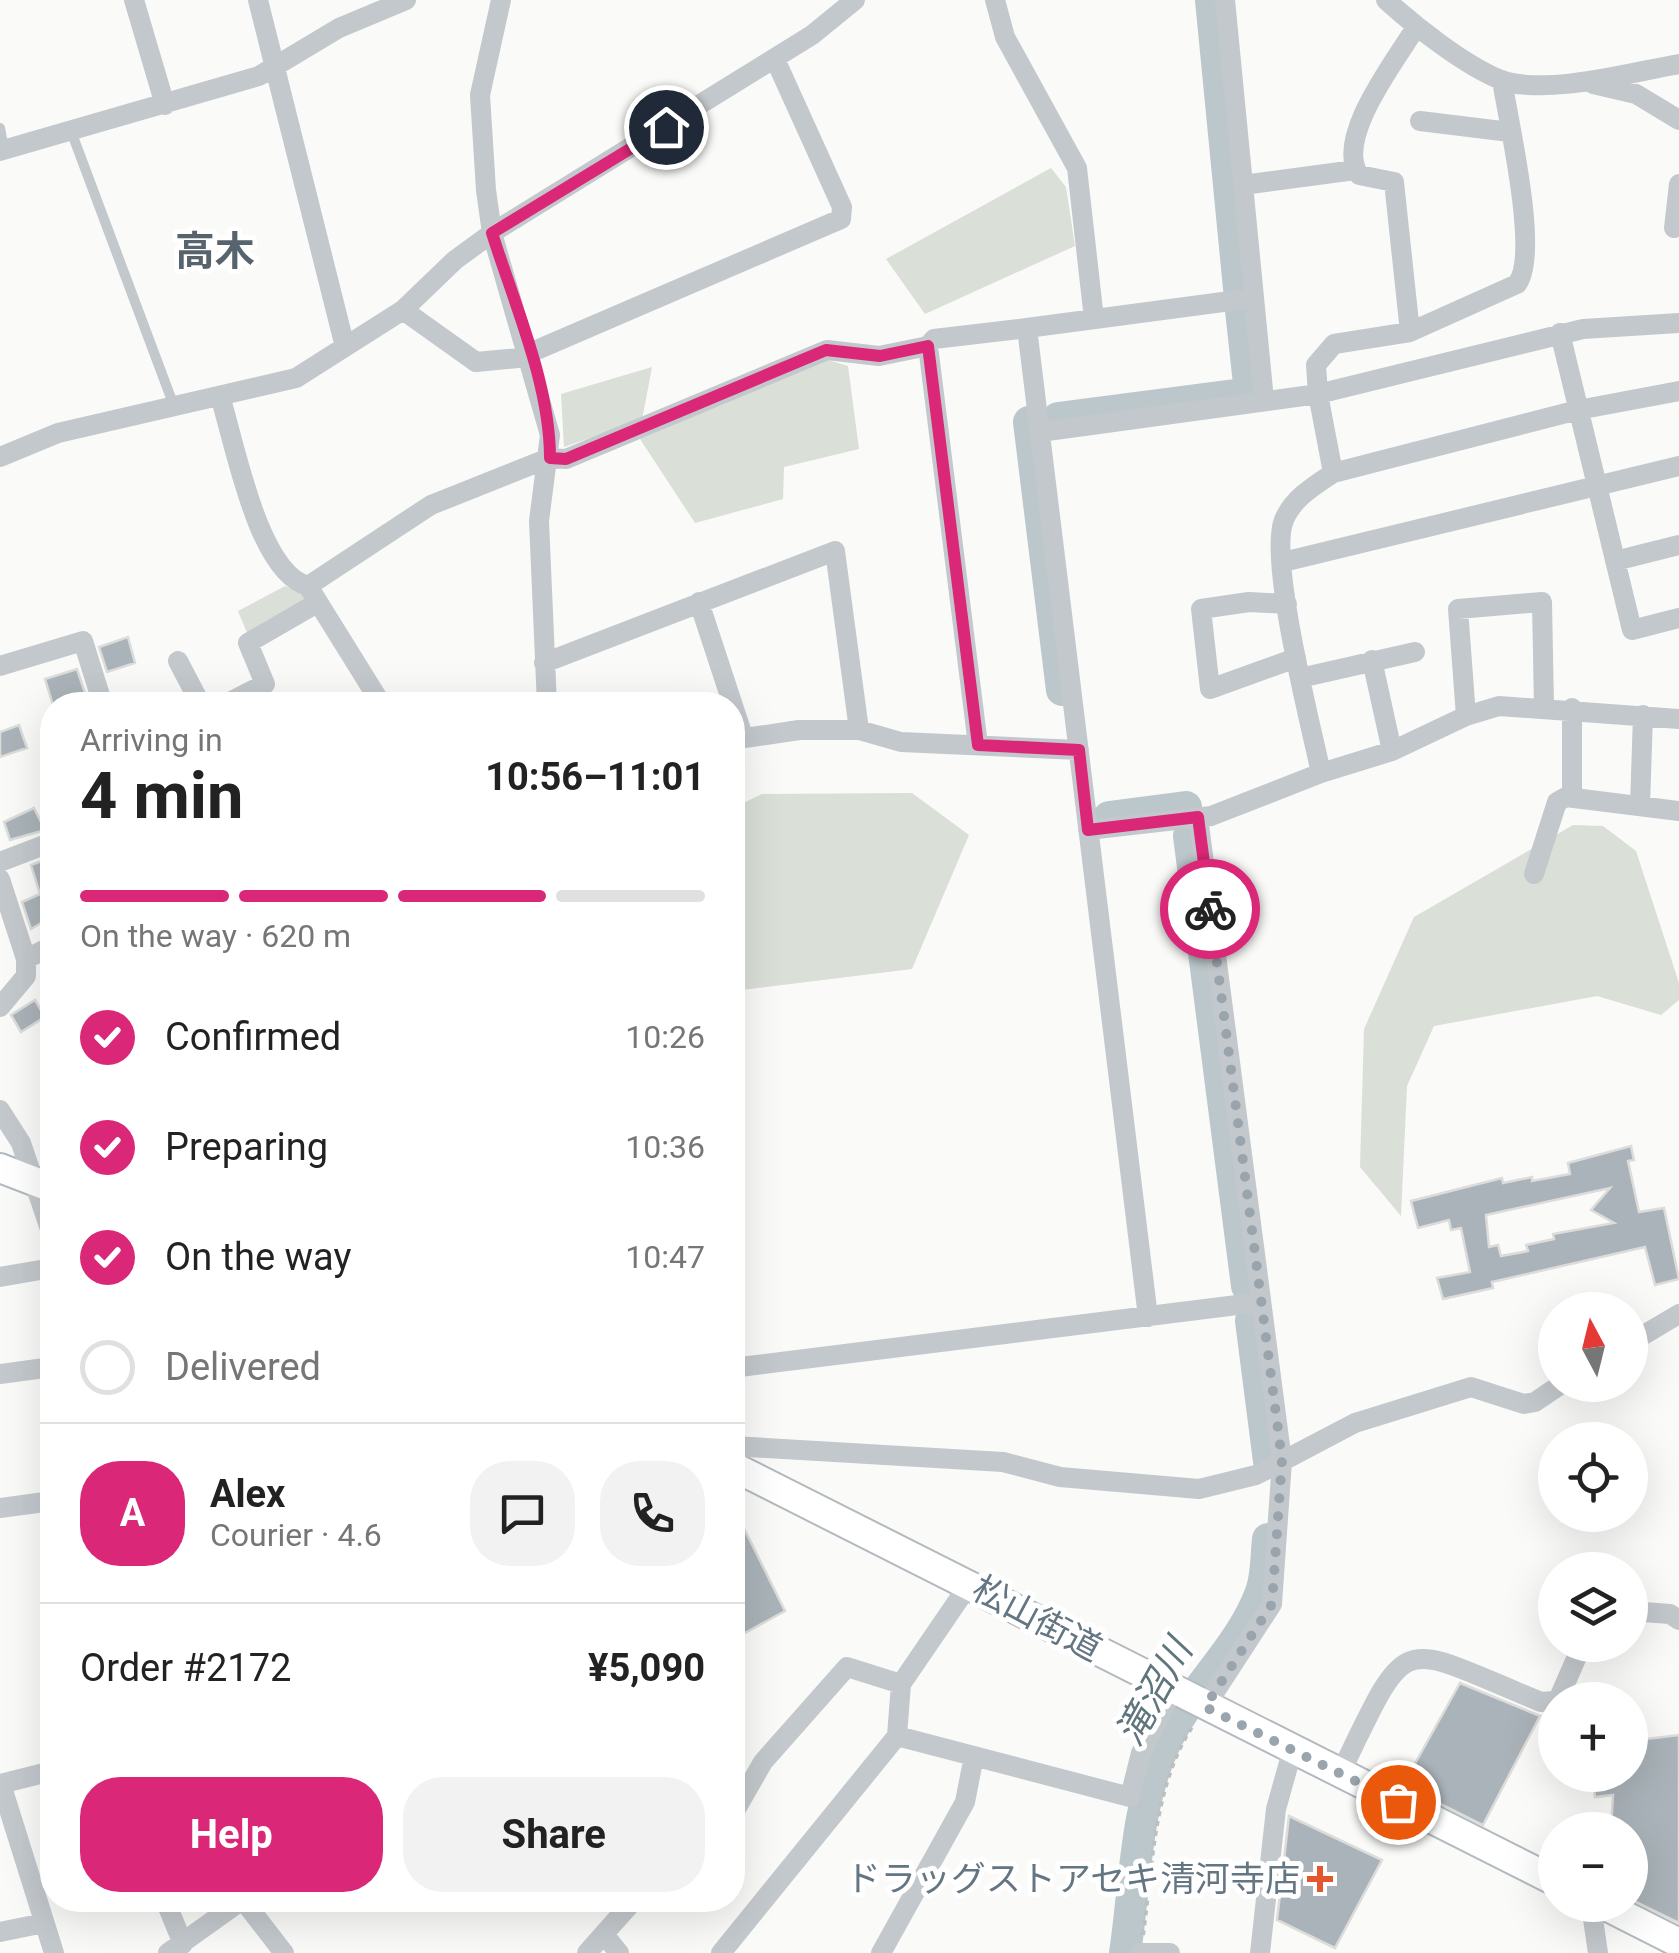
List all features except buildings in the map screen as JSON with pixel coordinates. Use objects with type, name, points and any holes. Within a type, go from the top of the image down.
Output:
[{"type":"main road","points":[[0,1168],[40,1183]]},
{"type":"main road","name":"松山街道","points":[[745,1472],[970,1584],[1292,1752],[1538,1873]]},
{"type":"main road","points":[[1637,1922],[1679,1942]]},
{"type":"street","points":[[134,0],[165,104]]},
{"type":"street","points":[[258,0],[344,348]]},
{"type":"street","points":[[2,150],[259,76],[364,15],[406,0]]},
{"type":"street","points":[[501,0],[480,95],[492,233],[550,435],[539,521],[545,692]]},
{"type":"street","points":[[0,457],[58,433],[296,378],[403,310],[455,260],[492,233],[775,58],[855,0]]},
{"type":"street","points":[[995,0],[1004,37],[1077,168],[1094,319]]},
{"type":"street","points":[[1225,0],[1264,400]]},
{"type":"street","points":[[1386,0],[1416,27],[1502,80],[1607,84],[1636,94],[1679,120]]},
{"type":"street","points":[[1410,332],[1394,182],[1359,176],[1355,139],[1385,70],[1416,27]]},
{"type":"street","points":[[403,310],[476,362],[518,358],[840,219],[842,206],[775,58]]},
{"type":"street","points":[[1571,82],[1679,64]]},
{"type":"street","points":[[1333,473],[1318,394],[1316,365],[1320,354],[1334,344],[1410,332],[1517,284],[1523,277],[1522,184],[1502,80]]},
{"type":"street","points":[[1420,121],[1510,132]]},
{"type":"street","points":[[1243,185],[1356,170]]},
{"type":"street","points":[[1674,228],[1679,184]]},
{"type":"street","points":[[249,692],[265,684],[248,643],[431,505],[550,458],[566,459],[826,350],[880,356],[928,346],[934,339],[1253,298]]},
{"type":"street","points":[[1040,432],[1318,394],[1560,334],[1679,324]]},
{"type":"street","points":[[1027,328],[1148,1317]]},
{"type":"street","points":[[1560,334],[1632,630],[1679,618]]},
{"type":"street","points":[[928,346],[978,745]]},
{"type":"street","points":[[1321,773],[1298,668],[1282,562],[1284,519],[1302,494],[1333,473],[1578,410],[1679,392]]},
{"type":"street","points":[[220,396],[268,550],[290,581],[313,594],[374,692]]},
{"type":"street","points":[[1282,562],[1679,466]]},
{"type":"street","points":[[1615,561],[1679,546]]},
{"type":"street","points":[[544,663],[835,551],[859,730]]},
{"type":"street","points":[[699,602],[725,692]]},
{"type":"street","points":[[1287,604],[1249,602],[1201,609],[1210,689],[1298,668],[1415,652]]},
{"type":"street","points":[[1466,716],[1458,609],[1542,602],[1544,707]]},
{"type":"street","points":[[0,666],[83,641],[99,692]]},
{"type":"street","points":[[1372,660],[1392,751]]},
{"type":"street","points":[[178,661],[194,692]]},
{"type":"street","points":[[1088,830],[1198,817],[1392,751],[1466,716],[1500,706],[1572,708],[1679,719]]},
{"type":"street","points":[[1572,708],[1572,797]]},
{"type":"street","points":[[1640,806],[1643,716]]},
{"type":"street","points":[[745,738],[859,730],[901,742],[1079,750]]},
{"type":"street","points":[[1534,874],[1557,802],[1572,797],[1679,811]]},
{"type":"street","points":[[898,1736],[1130,1796],[1147,1737],[1189,1699],[1272,1604],[1282,1460],[1198,817]]},
{"type":"street","points":[[0,862],[40,847]]},
{"type":"street","points":[[0,1007],[26,976],[26,958],[1,884]]},
{"type":"street","points":[[26,958],[40,952]]},
{"type":"street","points":[[0,1110],[40,1178]]},
{"type":"street","points":[[0,1276],[40,1270]]},
{"type":"street","points":[[745,1366],[1260,1302]]},
{"type":"street","points":[[1648,1332],[1679,1314]]},
{"type":"street","points":[[0,1374],[40,1369]]},
{"type":"street","points":[[745,1447],[1004,1462],[1060,1477],[1199,1489],[1256,1475],[1356,1423],[1471,1387],[1524,1404],[1538,1400]]},
{"type":"street","points":[[0,1508],[40,1503]]},
{"type":"street","points":[[723,1952],[898,1736],[900,1684],[970,1584]]},
{"type":"street","points":[[1648,1612],[1670,1614],[1679,1620]]},
{"type":"street","points":[[1340,1774],[1384,1684],[1396,1667],[1416,1656],[1438,1657],[1538,1701]]},
{"type":"street","points":[[745,1793],[763,1762],[847,1667],[900,1684]]},
{"type":"street","points":[[1260,1953],[1276,1809],[1292,1752]]},
{"type":"street","points":[[882,1953],[965,1802],[974,1756]]},
{"type":"street","points":[[40,1774],[0,1784],[40,1910]]},
{"type":"street","points":[[41,1912],[54,1953]]},
{"type":"street","points":[[167,1912],[175,1949],[226,1912]]},
{"type":"street","points":[[252,1912],[284,1953]]},
{"type":"street","points":[[588,1953],[612,1945],[628,1912]]},
{"type":"street","points":[[1594,1922],[1598,1953]]},
{"type":"street","points":[[0,1932],[44,1923]]},
{"type":"street","points":[[1141,1952],[1170,1953]]},
{"type":"lane","points":[[0,128],[2,150]]},
{"type":"lane","points":[[71,132],[174,406]]},
{"type":"path","points":[[1141,1952],[1162,1802],[1189,1699]]},
{"type":"shaded area","points":[[1051,168],[1066,187],[1075,246],[925,314],[886,259]]},
{"type":"shaded area","points":[[825,359],[848,366],[859,449],[784,467],[783,499],[695,523],[640,439]]},
{"type":"shaded area","points":[[652,367],[642,420],[564,447],[561,394]]},
{"type":"shaded area","points":[[285,586],[317,599],[250,640],[238,611]]},
{"type":"shaded area","points":[[912,793],[969,835],[912,969],[745,990],[745,802],[762,794]]},
{"type":"shaded area","points":[[1573,825],[1603,826],[1636,851],[1679,983],[1679,1000],[1661,1015],[1597,996],[1434,1026],[1407,1086],[1401,1216],[1360,1167],[1364,1029],[1414,917]]},
{"type":"waterway","points":[[1211,0],[1239,288]]},
{"type":"waterway","points":[[1058,418],[1250,393],[1241,310]]},
{"type":"waterway","points":[[1029,422],[1062,690]]},
{"type":"waterway","points":[[1109,817],[1186,807]]},
{"type":"waterway","name":"滝沼川","points":[[1189,836],[1247,1286]]},
{"type":"waterway","name":"滝沼川","points":[[1251,1321],[1269,1461]]},
{"type":"waterway","name":"滝沼川","points":[[1125,1953],[1141,1823],[1154,1772],[1185,1708],[1252,1613],[1263,1586],[1268,1539]]},
{"type":"way so far","points":[[1210,909],[1282,1460],[1281,1531],[1272,1604],[1205,1707],[1398,1802]]},
{"type":"place","name":"ドラッグストアセキ清河寺店","points":[[1320,1879]]},
{"type":"district","name":"高木","points":[[215,251]]},
{"type":"route","points":[[666,127],[492,233],[529,351],[550,435],[550,458],[566,459],[826,350],[880,356],[928,346],[978,745],[1079,750],[1088,830],[1198,817],[1210,909]]}]
